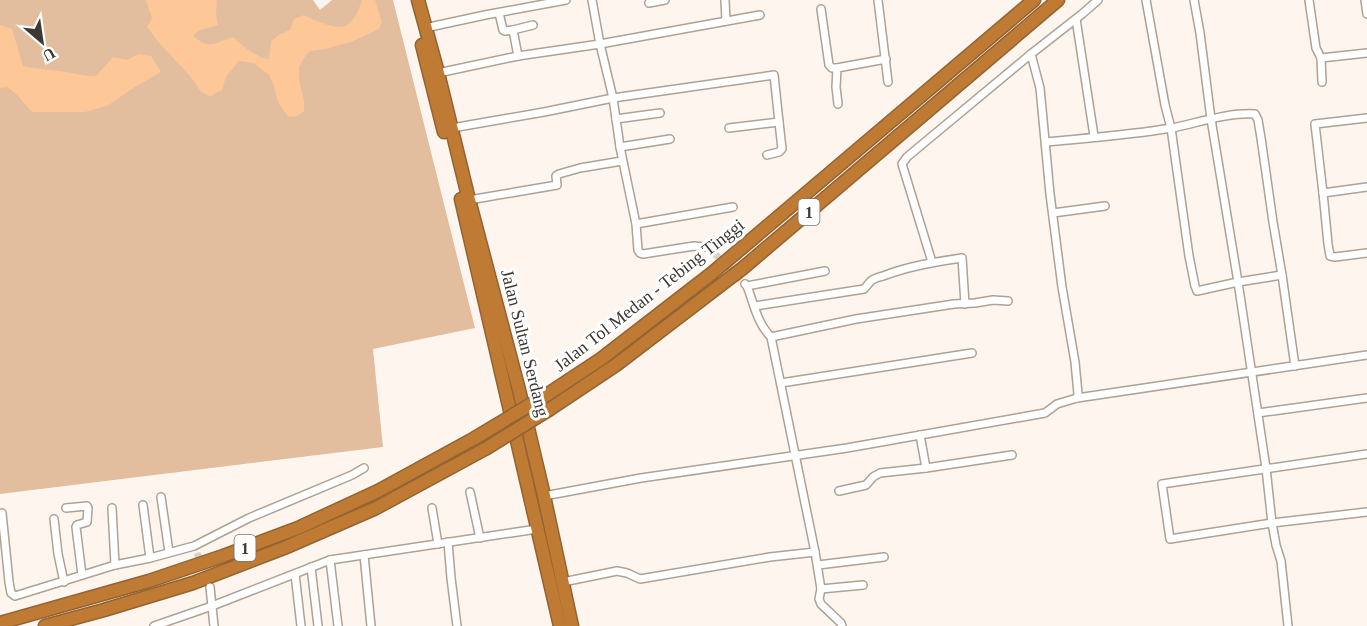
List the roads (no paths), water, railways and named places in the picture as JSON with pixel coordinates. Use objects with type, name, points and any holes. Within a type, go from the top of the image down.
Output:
[{"type":"highway","name":"Jalan Sultan Serdang","points":[[410,0],[493,313],[519,390],[572,626]]},
{"type":"highway","name":"Jalan Sultan Serdang","points":[[418,0],[469,200],[537,529],[560,626]]},
{"type":"highway","name":"Jalan Tol Medan - Tebing Tinggi","points":[[0,623],[149,581],[288,532],[378,491],[475,438],[548,394],[601,358],[711,274],[1034,0]]},
{"type":"highway","name":"Jalan Tol Medan - Tebing Tinggi","points":[[45,626],[193,583],[284,548],[376,508],[485,449],[549,410],[616,365],[743,268],[1058,0]]},
{"type":"street","points":[[425,28],[566,0]]},
{"type":"street","points":[[592,0],[613,98],[622,161],[636,224],[638,250],[643,254],[694,246],[705,247]]},
{"type":"street","points":[[649,3],[665,0]]},
{"type":"street","points":[[725,0],[726,21]]},
{"type":"street","points":[[878,0],[888,82]]},
{"type":"street","points":[[932,262],[902,164],[1098,0]]},
{"type":"street","points":[[1147,0],[1171,128],[1194,286],[1197,291],[1282,275]]},
{"type":"street","points":[[1194,0],[1258,413],[1272,523],[1281,561],[1288,626]]},
{"type":"street","points":[[1309,0],[1316,48],[1321,58],[1323,82]]},
{"type":"street","points":[[1365,0],[1367,14]]},
{"type":"street","points":[[821,9],[832,68],[886,59]]},
{"type":"street","points":[[499,13],[505,31],[533,25]]},
{"type":"street","points":[[438,73],[518,56],[600,44],[760,15]]},
{"type":"street","points":[[1076,19],[1094,136]]},
{"type":"street","points":[[513,30],[518,56]]},
{"type":"street","points":[[1321,58],[1367,53]]},
{"type":"street","points":[[1031,54],[1040,88],[1050,194],[1062,287],[1075,362],[1077,398]]},
{"type":"street","points":[[837,68],[838,104]]},
{"type":"street","points":[[452,128],[613,98],[774,75],[782,149],[779,152],[767,154]]},
{"type":"street","points":[[616,119],[660,113]]},
{"type":"street","points":[[1046,142],[1171,128],[1211,119],[1255,114],[1258,120],[1295,366]]},
{"type":"street","points":[[1367,118],[1315,124],[1330,256],[1367,253]]},
{"type":"street","points":[[729,128],[779,122]]},
{"type":"street","points":[[620,147],[670,139]]},
{"type":"street","points":[[469,200],[557,185],[556,176],[559,174],[622,161]]},
{"type":"street","points":[[1323,193],[1367,187]]},
{"type":"street","points":[[1053,213],[1105,206]]},
{"type":"street","points":[[636,224],[733,207]]},
{"type":"street","points":[[755,306],[864,289],[875,278],[909,267],[962,258],[965,304]]},
{"type":"street","points":[[825,271],[746,285],[759,322],[771,337],[818,565],[821,589],[818,596],[820,602],[843,626]]},
{"type":"street","points":[[771,337],[856,319],[952,304],[993,300],[1008,301]]},
{"type":"street","points":[[780,383],[972,353]]},
{"type":"street","points":[[544,496],[641,478],[795,456],[1038,414],[1048,412],[1057,404],[1077,398],[1367,355]]},
{"type":"street","points":[[1258,413],[1367,398]]},
{"type":"street","points":[[920,435],[926,468]]},
{"type":"street","points":[[1367,454],[1162,484],[1170,539],[1272,523],[1367,512]]},
{"type":"street","points":[[839,492],[866,485],[880,473],[1012,455]]},
{"type":"street","points":[[2,513],[9,582],[12,594],[15,596],[115,565],[169,552],[196,549],[249,518],[364,468]]},
{"type":"street","points":[[470,492],[480,538]]},
{"type":"street","points":[[161,497],[169,552]]},
{"type":"street","points":[[143,505],[150,558]]},
{"type":"street","points":[[66,508],[87,506],[88,508],[87,522],[76,527],[82,575]]},
{"type":"street","points":[[112,508],[115,565]]},
{"type":"street","points":[[432,508],[438,544]]},
{"type":"street","points":[[54,519],[64,582]]},
{"type":"street","points":[[154,626],[175,623],[212,606],[330,560],[537,529]]},
{"type":"street","points":[[448,542],[457,626]]},
{"type":"street","points":[[563,582],[617,571],[640,579],[770,557],[815,552]]},
{"type":"street","points":[[364,555],[371,626]]},
{"type":"street","points":[[818,565],[884,557]]},
{"type":"street","points":[[330,560],[338,626]]},
{"type":"street","points":[[312,567],[318,626]]},
{"type":"street","points":[[295,574],[301,626]]},
{"type":"street","points":[[821,589],[864,585]]},
{"type":"street","points":[[210,587],[214,626]]},
{"type":"tunnel","points":[[705,247],[711,250],[745,284]]},
{"type":"tunnel","points":[[197,553],[207,579]]}]
